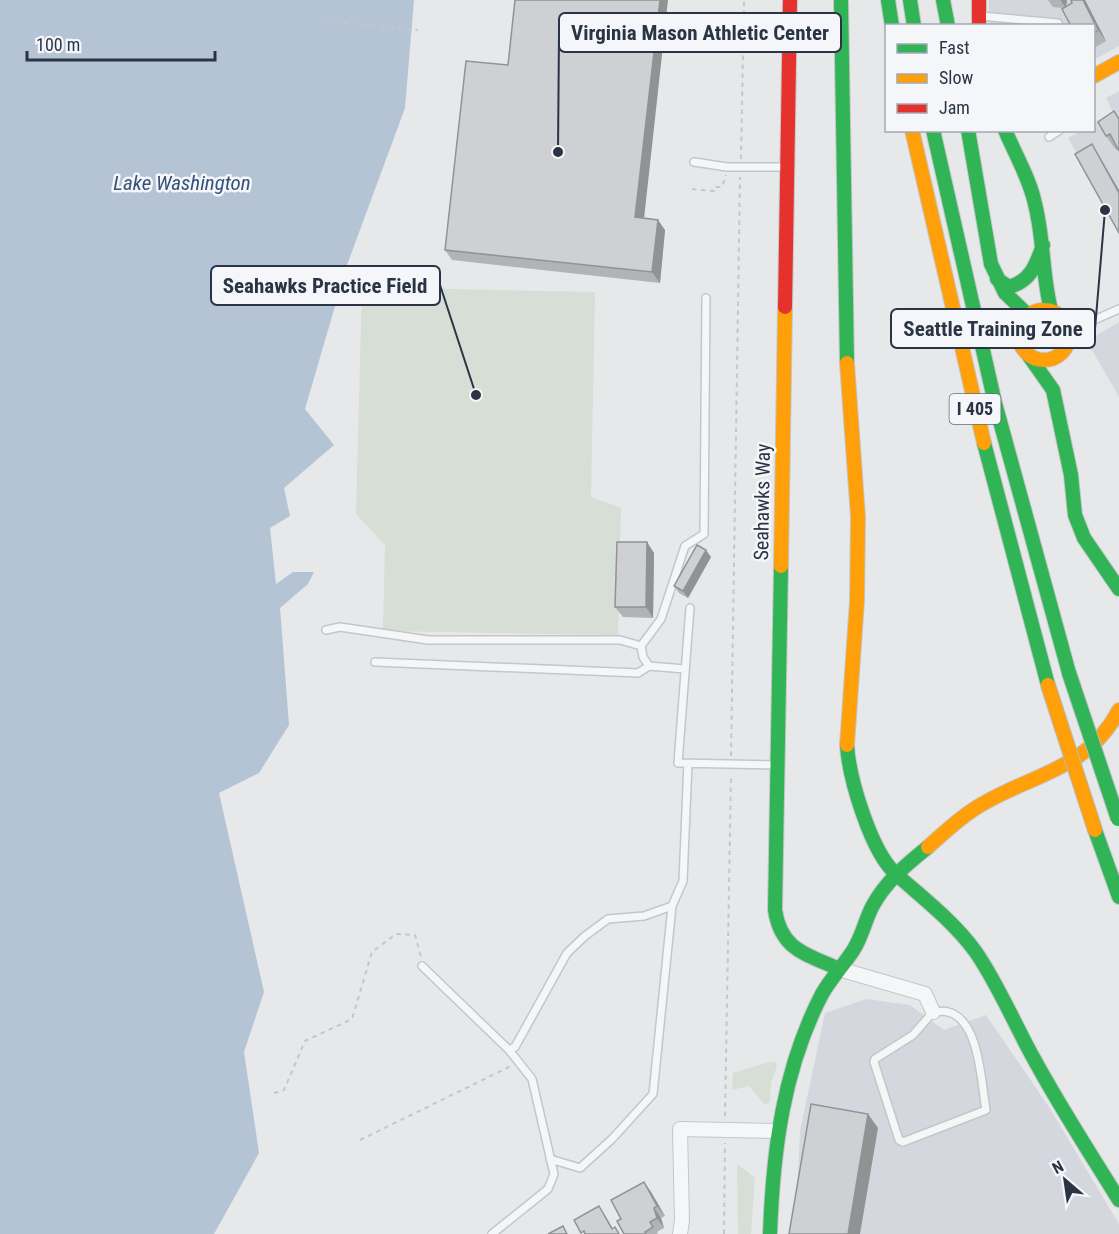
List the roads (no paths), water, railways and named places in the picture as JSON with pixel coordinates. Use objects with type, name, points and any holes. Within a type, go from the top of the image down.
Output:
[{"type":"main road","name":"Seahawks Way","points":[[790,0],[775,910],[778,932],[795,950],[839,969]]},
{"type":"main road","points":[[841,0],[845,342],[858,517],[858,601],[846,729],[848,766],[865,820],[876,844],[895,874],[913,886],[975,951],[1045,1079],[1119,1200]]},
{"type":"main road","points":[[888,0],[892,24]]},
{"type":"main road","points":[[910,0],[914,24]]},
{"type":"main road","points":[[943,0],[948,24]]},
{"type":"main road","points":[[979,0],[979,21]]},
{"type":"main road","points":[[1095,75],[1119,62]]},
{"type":"main road","name":"I 405","points":[[912,132],[970,391],[1048,685],[1119,897]]},
{"type":"main road","name":"I 405","points":[[933,132],[951,219],[1006,448],[1069,673],[1118,821]]},
{"type":"main road","points":[[968,132],[992,264],[997,279],[1005,293],[1031,314]]},
{"type":"main road","points":[[1006,132],[1035,201],[1043,245],[1043,280],[1051,310],[1065,320],[1070,336],[1068,344],[1059,356],[1053,390],[1071,475],[1075,515],[1084,538],[1119,589]]},
{"type":"main road","points":[[997,279],[1009,287],[1022,284],[1033,274],[1043,245]]},
{"type":"main road","points":[[1043,280],[1031,314],[1020,328],[1019,336],[1020,343],[1053,390]]},
{"type":"main road","points":[[1031,314],[1051,310]]},
{"type":"main road","points":[[1029,356],[1044,360],[1059,356]]},
{"type":"main road","points":[[770,1234],[771,1183],[777,1131],[789,1079],[807,1026],[823,992],[853,951],[874,903],[895,874],[978,806],[1014,787],[1051,774],[1080,756],[1114,722],[1119,710]]},
{"type":"street","points":[[839,969],[925,994],[933,1012]]},
{"type":"street","points":[[680,1234],[682,1220],[680,1129],[777,1131]]},
{"type":"lane","points":[[979,21],[1058,24]]},
{"type":"lane","points":[[1048,137],[1057,132]]},
{"type":"lane","points":[[694,162],[727,167],[786,167]]},
{"type":"lane","points":[[649,666],[643,657],[641,646],[661,619],[685,546],[704,534],[706,298]]},
{"type":"lane","points":[[1068,344],[1092,321],[1119,309]]},
{"type":"lane","points":[[1065,320],[1092,321]]},
{"type":"lane","points":[[690,608],[678,763],[777,765]]},
{"type":"lane","points":[[326,630],[340,627],[428,640],[620,640],[641,646]]},
{"type":"lane","points":[[375,662],[638,673],[649,666],[686,669]]},
{"type":"lane","points":[[550,1159],[579,1168],[612,1139],[653,1094],[672,906],[683,880],[688,763]]},
{"type":"lane","points":[[509,1050],[515,1047],[567,953],[585,936],[608,919],[644,916],[672,906]]},
{"type":"lane","points":[[422,966],[509,1050],[532,1079],[554,1174],[548,1190],[492,1234]]},
{"type":"lane","points":[[948,1011],[966,1024],[975,1044],[986,1110],[903,1142],[900,1140],[874,1062],[875,1059],[913,1035],[933,1012],[948,1011]]},
{"type":"water","name":"Lake Washington","points":[[0,0],[414,0],[405,108],[347,265],[305,409],[334,445],[284,488],[290,516],[270,528],[276,584],[293,572],[314,572],[308,584],[280,608],[289,725],[259,773],[219,793],[264,992],[244,1052],[259,1153],[214,1234],[0,1234]]},
{"type":"place","name":"Virginia Mason Athletic Center","points":[[558,152]]},
{"type":"place","name":"Seattle Training Zone","points":[[1105,210]]},
{"type":"place","name":"Seahawks Practice Field","points":[[476,395]]}]
